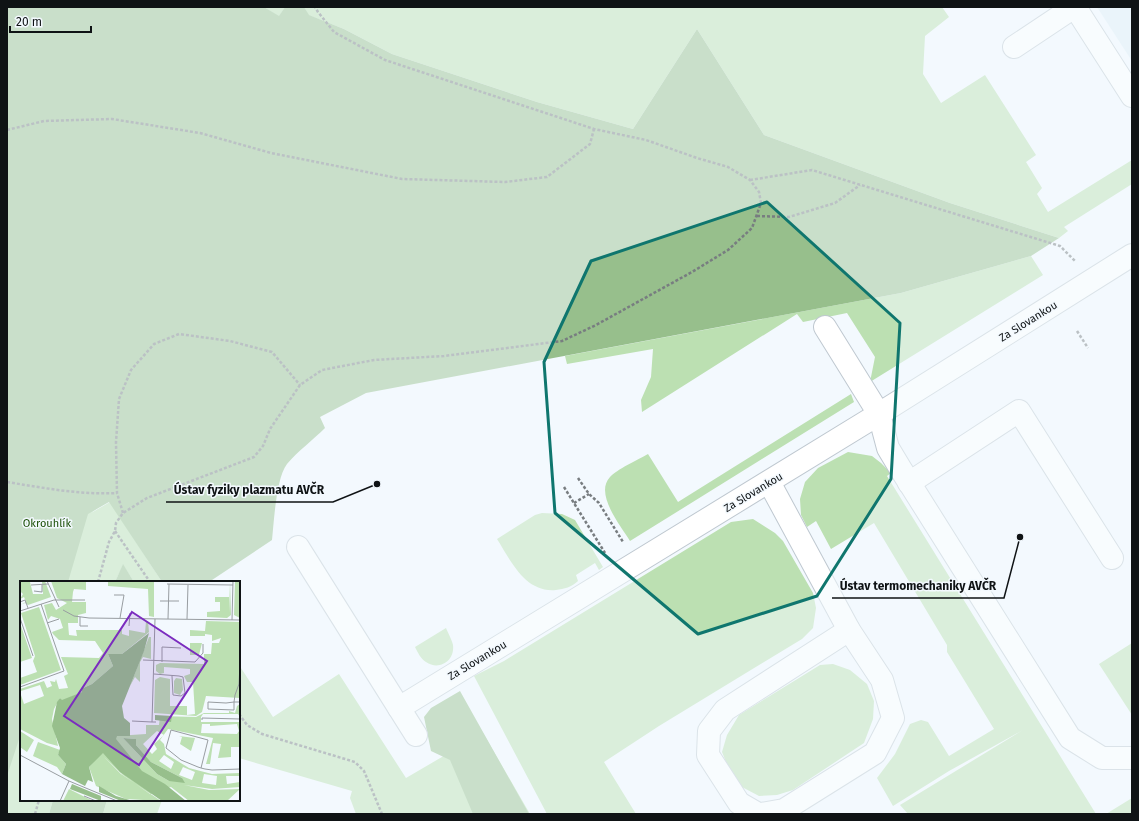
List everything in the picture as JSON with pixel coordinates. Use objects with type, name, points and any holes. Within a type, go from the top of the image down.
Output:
[{"type":"street","points":[[1014,47],[1075,7],[1132,96]]},
{"type":"street","name":"Za Slovankou","points":[[399,708],[769,482],[1132,255]]},
{"type":"street","points":[[825,327],[879,414],[888,448],[1070,738],[1102,758],[1132,758]]},
{"type":"street","points":[[909,483],[1020,411],[1112,558]]},
{"type":"street","points":[[761,814],[784,810],[875,753],[893,718],[882,680],[849,630],[769,482]]},
{"type":"street","points":[[298,547],[416,735]]},
{"type":"street","points":[[758,814],[738,803],[708,755],[709,731],[725,710],[849,630]]},
{"type":"path","points":[[98,581],[109,542],[115,532],[116,523],[123,513],[147,498],[254,457],[263,446],[270,429],[300,385],[322,370],[374,360],[444,356],[562,341],[596,325],[692,272],[728,250],[752,228],[762,203],[759,192],[750,180],[728,167],[646,140],[594,129],[385,60],[334,32],[315,7]]},
{"type":"path","points":[[7,130],[44,121],[112,119],[200,133],[271,153],[402,179],[505,182],[547,177],[590,144],[594,129]]},
{"type":"path","points":[[750,180],[812,170],[1060,246],[1093,280]]},
{"type":"path","points":[[757,216],[789,217],[796,215],[835,203],[860,185]]},
{"type":"path","points":[[1077,331],[1088,348]]},
{"type":"path","points":[[123,513],[117,493],[116,442],[119,399],[131,370],[154,344],[179,334],[230,341],[272,352],[300,385]]},
{"type":"path","points":[[578,478],[586,490]]},
{"type":"path","points":[[7,482],[64,491],[96,494],[117,493]]},
{"type":"path","points":[[564,488],[618,574]]},
{"type":"path","points":[[574,503],[589,494]]},
{"type":"path","points":[[115,532],[149,581]]},
{"type":"path","points":[[240,716],[246,725],[262,734],[355,762],[364,771],[382,814]]},
{"type":"path","points":[[35,814],[39,801]]},
{"type":"highlighted area","points":[[767,202],[900,323],[891,479],[817,596],[698,634],[555,513],[544,362],[591,261]]},
{"type":"shaded area","points":[[1097,7],[1132,7],[1132,61]]},
{"type":"green space","points":[[7,7],[264,7],[279,16],[285,7],[304,7],[309,15],[344,29],[392,54],[537,102],[633,129],[697,29],[764,135],[950,203],[1059,238],[1031,256],[901,293],[366,393],[320,417],[325,428],[287,464],[280,479],[278,489],[272,540],[210,581],[161,581],[109,502],[88,514],[68,581],[20,581],[20,736],[7,776]]},
{"type":"green space","points":[[264,7],[285,7],[279,17]]},
{"type":"green space","points":[[304,7],[942,7],[949,17],[925,36],[923,74],[941,103],[985,75],[1036,155],[1026,162],[1042,188],[1037,194],[1048,212],[1132,160],[1132,184],[1064,227],[1068,231],[1059,238],[950,203],[764,135],[697,29],[633,129],[537,102],[392,54],[344,29],[308,15]]},
{"type":"green space","points":[[1031,256],[1043,275],[870,382],[875,357],[847,313],[803,322],[797,314],[642,412],[641,400],[651,377],[653,349],[567,364],[565,356],[901,293]]},
{"type":"green space","points":[[851,394],[854,402],[630,541],[615,519],[607,501],[605,492],[606,484],[613,474],[648,454],[678,502]]},
{"type":"green space","points":[[848,452],[872,456],[891,473],[887,476],[1096,814],[908,814],[900,805],[1023,730],[949,771],[893,806],[877,778],[895,754],[910,724],[921,720],[928,722],[949,756],[994,729],[947,652],[947,645],[874,523],[831,549],[816,521],[807,527],[801,515],[800,499],[805,482],[818,468]]},
{"type":"green space","name":"Okrouhlík","points":[[7,475],[117,493],[91,513],[110,502],[161,581],[133,581],[123,565],[115,581],[20,581],[20,801],[53,801],[49,814],[7,814]]},
{"type":"green space","points":[[542,513],[562,514],[575,520],[603,567],[599,570],[595,563],[576,575],[578,581],[576,583],[559,590],[545,590],[527,581],[514,566],[497,539],[535,515]]},
{"type":"green space","points":[[753,519],[775,533],[783,541],[813,593],[816,608],[813,628],[802,639],[659,726],[604,762],[636,814],[547,814],[474,676],[504,661],[731,522]]},
{"type":"green space","points":[[123,564],[133,581],[115,581]]},
{"type":"green space","points":[[446,628],[453,645],[451,656],[449,660],[441,665],[431,665],[418,654],[415,647]]},
{"type":"green space","points":[[1132,643],[1132,715],[1099,664]]},
{"type":"green space","points":[[833,664],[850,670],[867,684],[874,701],[873,719],[864,743],[793,790],[777,795],[759,796],[742,787],[730,772],[722,752],[727,735],[739,715],[820,665]]},
{"type":"green space","points":[[240,667],[273,717],[339,674],[406,778],[483,733],[530,814],[356,814],[350,798],[352,791],[240,758]]},
{"type":"green space","points":[[460,691],[529,814],[473,814],[450,760],[431,751],[424,717],[431,708]]},
{"type":"green space","points":[[1132,798],[1132,814],[1106,814]]},
{"type":"green space","points":[[53,801],[107,801],[103,814],[49,814]]},
{"type":"green space","points":[[107,801],[162,801],[157,814],[103,814]]},
{"type":"place","name":"Ústav fyziky plazmatu AVČR","points":[[377,484]]},
{"type":"place","name":"Ústav termomechaniky AVČR","points":[[1020,537]]}]
